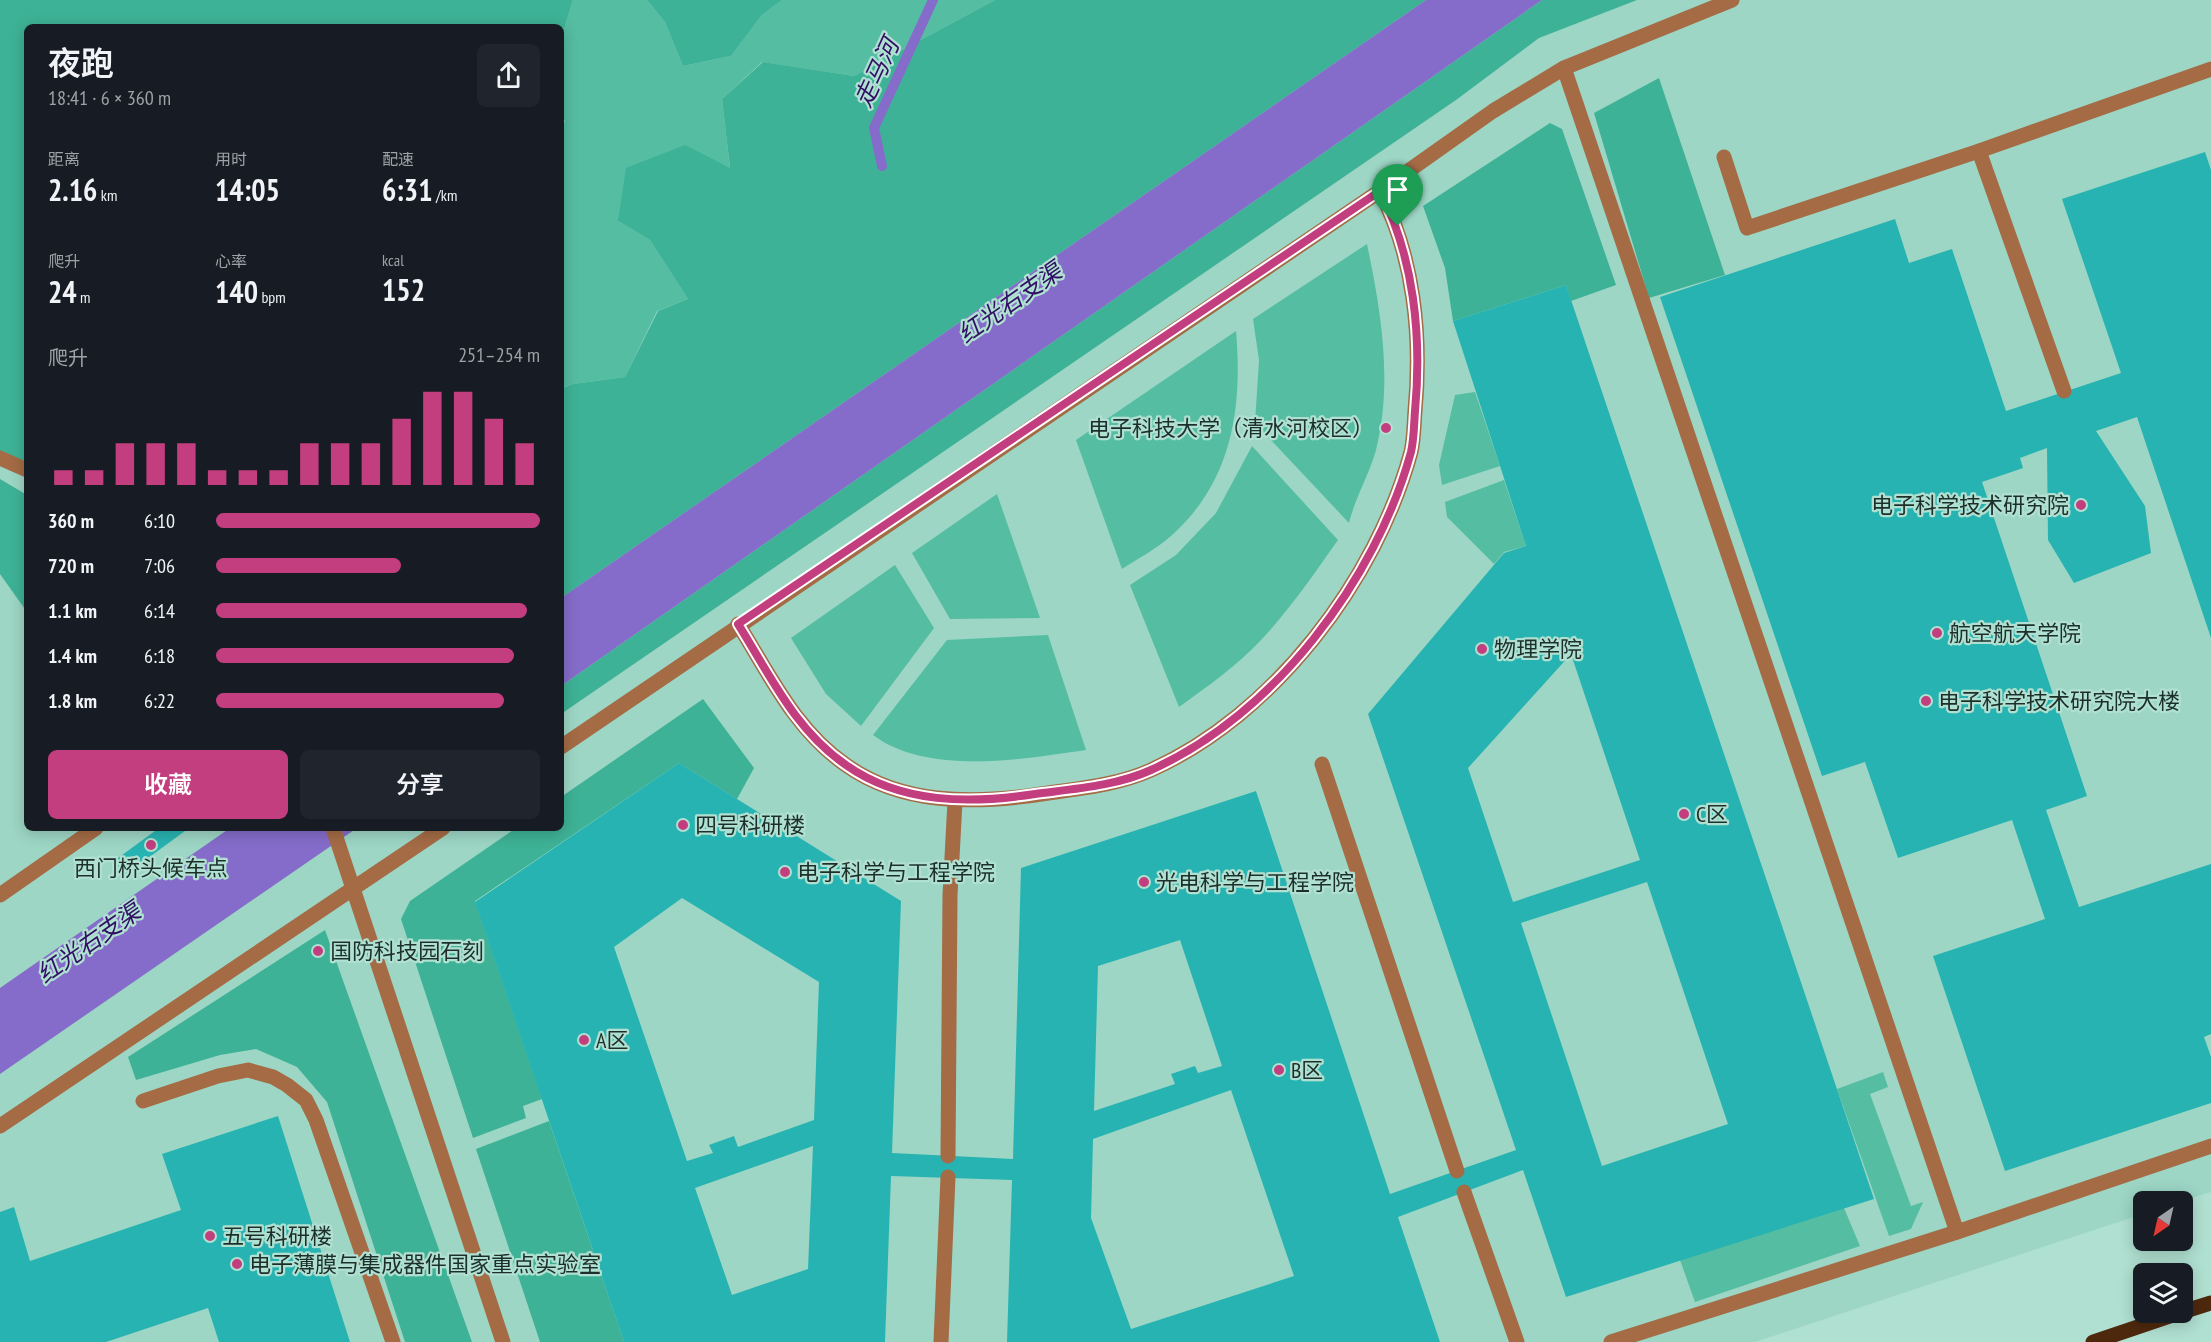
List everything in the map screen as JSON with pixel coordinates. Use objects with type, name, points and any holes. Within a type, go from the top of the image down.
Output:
[{"type":"main road","points":[[2193,1309],[2211,1303]]},
{"type":"main road","points":[[2093,1342],[2149,1323]]},
{"type":"street","points":[[564,745],[738,624],[1380,191],[1493,111],[1564,68],[1732,0]]},
{"type":"street","points":[[1564,68],[1957,1232]]},
{"type":"street","points":[[1724,158],[1748,228],[1979,151],[2211,69]]},
{"type":"street","points":[[1979,151],[2064,392]]},
{"type":"street","points":[[738,624],[779,694],[808,732],[845,765],[875,782],[913,795],[955,801],[1022,796],[1091,787],[1149,771],[1187,751],[1243,713],[1290,669],[1370,558],[1388,517],[1411,450],[1418,386],[1414,296],[1398,226],[1380,191]]},
{"type":"street","points":[[0,458],[24,469]]},
{"type":"street","points":[[1322,764],[1457,1171]]},
{"type":"street","points":[[948,1156],[950,895],[955,801]]},
{"type":"street","points":[[0,895],[92,831]]},
{"type":"street","points":[[334,831],[503,1342]]},
{"type":"street","points":[[0,1126],[439,831]]},
{"type":"street","points":[[143,1101],[218,1076],[248,1070],[273,1077],[306,1100],[316,1120],[393,1342]]},
{"type":"street","points":[[1611,1342],[1957,1232],[2211,1146]]},
{"type":"street","points":[[941,1342],[948,1177]]},
{"type":"street","points":[[1464,1192],[1517,1342]]},
{"type":"shaded area","name":"电子科技大学（清水河校区）","points":[[0,0],[2211,0],[2211,1192],[2193,1198],[2193,1191],[2133,1191],[2133,1217],[1755,1342],[0,1342]]},
{"type":"green space","points":[[0,0],[573,0],[564,29],[564,24],[24,24],[24,469],[0,458]]},
{"type":"green space","points":[[573,0],[647,0],[665,22],[683,66],[731,56],[762,15],[782,0],[995,0],[854,76],[762,62],[722,99],[730,169],[618,221],[650,240],[688,299],[657,311],[625,377],[573,384],[564,388],[564,29]]},
{"type":"green space","points":[[647,0],[782,0],[762,15],[731,56],[683,66],[665,22]]},
{"type":"green space","points":[[995,0],[1426,0],[564,596],[564,388],[573,384],[625,377],[658,311],[688,299],[650,240],[618,221],[626,168],[685,145],[730,168],[722,99],[763,62],[854,76]]},
{"type":"green space","points":[[1542,0],[1637,0],[1539,38],[1456,100],[564,712],[564,684]]},
{"type":"green space","points":[[1659,78],[1725,275],[1649,298],[1594,113]]},
{"type":"green space","points":[[1550,123],[1562,129],[1616,285],[1571,301],[1566,285],[1453,321],[1445,268],[1423,206]]},
{"type":"green space","points":[[1367,244],[1377,295],[1383,347],[1384,399],[1376,450],[1349,523],[1255,423],[1259,360],[1253,319]]},
{"type":"green space","points":[[1236,331],[1238,361],[1234,418],[1228,446],[1218,472],[1205,497],[1187,520],[1165,541],[1122,569],[1076,440]]},
{"type":"green space","points":[[1475,392],[1500,466],[1442,485],[1439,465],[1455,395]]},
{"type":"green space","points":[[1252,446],[1338,540],[1292,603],[1262,639],[1232,667],[1179,707],[1130,585],[1176,555],[1216,513]]},
{"type":"green space","points":[[0,479],[24,493],[24,608],[0,574]]},
{"type":"green space","points":[[1504,480],[1526,546],[1504,552],[1494,564],[1447,517],[1445,502]]},
{"type":"green space","points":[[997,494],[1040,618],[950,619],[912,553]]},
{"type":"green space","points":[[895,565],[934,628],[861,726],[826,694],[791,638]]},
{"type":"green space","points":[[1048,635],[1086,750],[1005,760],[948,760],[921,756],[895,748],[873,735],[947,640]]},
{"type":"green space","points":[[703,699],[754,768],[737,799],[679,763],[475,901],[542,1099],[523,1106],[526,1118],[473,1138],[401,919],[410,901],[512,831],[564,831],[564,795]]},
{"type":"green space","points":[[325,930],[472,1342],[405,1342],[327,1102],[297,1067],[256,1049],[220,1055],[136,1080],[128,1057]]},
{"type":"green space","points":[[1883,1072],[1888,1087],[1870,1094],[1911,1206],[1923,1202],[1911,1229],[1889,1236],[1837,1089]]},
{"type":"green space","points":[[549,1121],[624,1342],[540,1342],[476,1149]]},
{"type":"green space","points":[[1844,1208],[1860,1246],[1695,1302],[1680,1260]]},
{"type":"water","name":"红光右支渠","points":[[1426,0],[1542,0],[564,684],[564,596]]},
{"type":"water","name":"红光右支渠","points":[[226,831],[353,831],[0,1074],[0,988]]},
{"type":"building","name":"电子科学技术研究院大楼","points":[[2205,152],[2211,170],[2211,638],[2137,417],[2096,431],[2145,506],[2151,553],[2074,583],[2048,540],[2047,448],[2020,458],[2023,468],[1982,482],[2087,796],[2046,810],[2079,907],[2211,864],[2211,1034],[2204,1037],[2211,1057],[2211,1103],[2005,1171],[1933,956],[2045,919],[2012,820],[1898,858],[1865,762],[1822,776],[1660,297],[1895,219],[1909,263],[1952,249],[2006,411],[2121,373],[2062,199]]},
{"type":"building","name":"四号科研楼","points":[[1566,285],[1874,1199],[1566,1297],[1523,1170],[1398,1217],[1440,1342],[1007,1342],[1012,1180],[891,1176],[885,1342],[624,1342],[475,902],[679,763],[901,901],[892,1153],[1013,1159],[1021,868],[1256,791],[1390,1194],[1516,1150],[1368,714],[1504,553],[1526,546],[1453,321]],"holes":[[[1571,654],[1640,860],[1513,902],[1468,768]],[[1647,882],[1728,1124],[1602,1166],[1521,923]],[[682,898],[819,982],[814,1120],[738,1147],[734,1136],[709,1145],[713,1153],[687,1161],[614,947]],[[1180,940],[1222,1066],[1198,1073],[1195,1066],[1171,1074],[1175,1084],[1094,1111],[1098,966]],[[1231,1090],[1294,1276],[1131,1329],[1091,1218],[1093,1139]],[[813,1146],[808,1269],[732,1295],[695,1188]]]},
{"type":"building","name":"西门桥头候车点","points":[[155,831],[185,831],[125,875],[114,861]]},
{"type":"building","name":"五号科研楼","points":[[278,1116],[350,1342],[219,1342],[208,1308],[106,1342],[0,1342],[0,1212],[14,1207],[30,1261],[181,1210],[162,1154]]},
{"type":"waterway","name":"走马河","points":[[882,166],[874,128],[933,0]]},
{"type":"place","name":"电子科技大学（清水河校区）","points":[[1386,428]]},
{"type":"place","name":"电子科学技术研究院","points":[[2081,505]]},
{"type":"place","name":"航空航天学院","points":[[1937,633]]},
{"type":"place","name":"物理学院","points":[[1482,649]]},
{"type":"place","name":"电子科学技术研究院大楼","points":[[1926,701]]},
{"type":"place","name":"C区","points":[[1684,814]]},
{"type":"place","name":"四号科研楼","points":[[683,825]]},
{"type":"place","name":"西门桥头候车点","points":[[151,845]]},
{"type":"place","name":"电子科学与工程学院","points":[[785,872]]},
{"type":"place","name":"光电科学与工程学院","points":[[1144,882]]},
{"type":"place","name":"国防科技园石刻","points":[[318,951]]},
{"type":"place","name":"A区","points":[[584,1040]]},
{"type":"place","name":"B区","points":[[1279,1070]]},
{"type":"place","name":"五号科研楼","points":[[210,1236]]},
{"type":"place","name":"电子薄膜与集成器件国家重点实验室","points":[[237,1264]]},
{"type":"route","points":[[1380,191],[1398,226],[1414,296],[1418,386],[1411,450],[1388,517],[1370,558],[1290,669],[1243,713],[1187,751],[1149,771],[1091,787],[1022,796],[955,801],[913,795],[875,782],[845,765],[808,732],[779,694],[738,624],[1380,191]]}]
